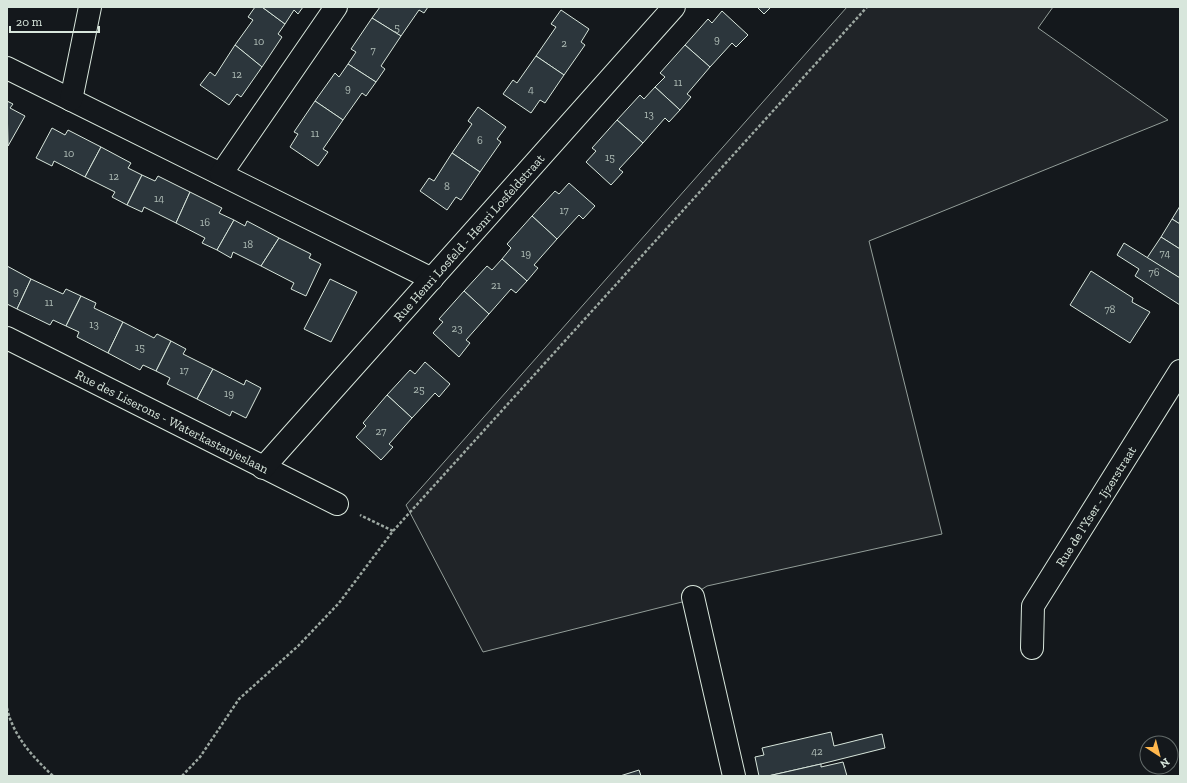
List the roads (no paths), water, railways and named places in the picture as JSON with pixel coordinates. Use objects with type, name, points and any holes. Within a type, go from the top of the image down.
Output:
[{"type":"street","points":[[71,100],[90,7]]},
{"type":"street","points":[[220,174],[336,7]]},
{"type":"street","name":"Rue Henri Losfeld - Henri Losfeldstraat","points":[[264,468],[674,7]]},
{"type":"street","points":[[7,68],[432,279]]},
{"type":"street","name":"Rue des Liserons - Waterkastanjeslaan","points":[[7,338],[337,504]]},
{"type":"street","name":"Rue de l'Yser - Ijzerstraat","points":[[1032,648],[1033,606],[1180,371]]},
{"type":"street","points":[[693,597],[734,776]]}]
